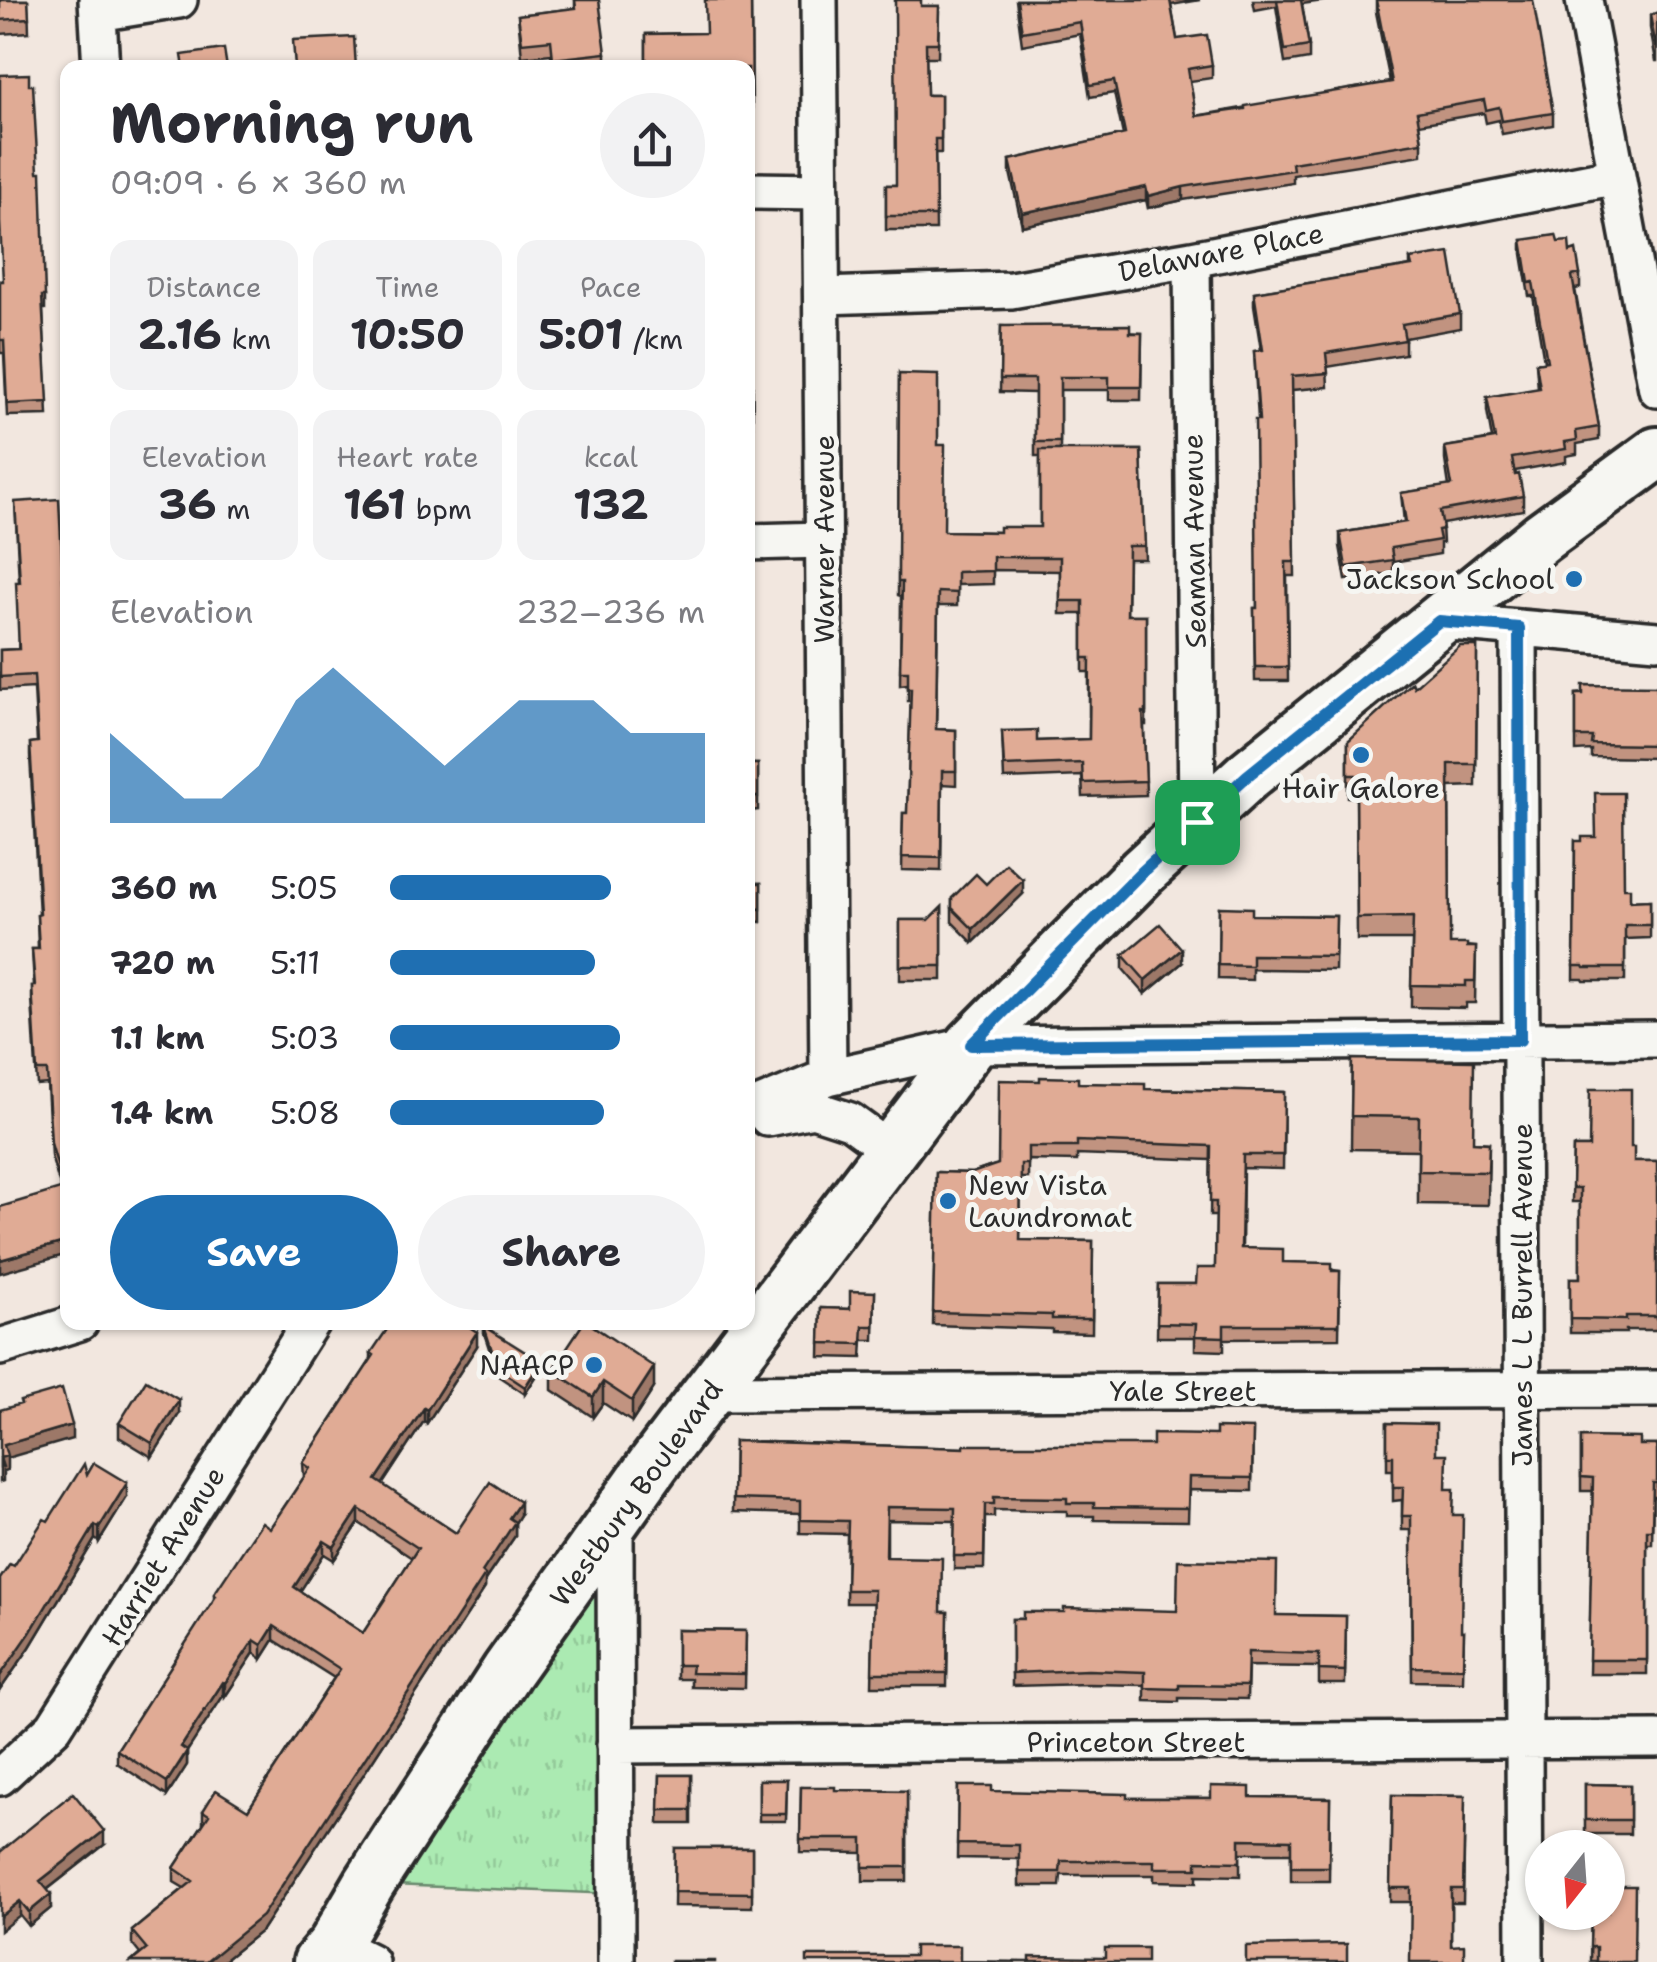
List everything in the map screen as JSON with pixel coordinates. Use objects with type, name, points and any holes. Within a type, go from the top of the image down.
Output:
[{"type":"street","points":[[101,60],[98,6],[179,0]]},
{"type":"street","name":"Warner Avenue","points":[[820,0],[828,1077]]},
{"type":"street","points":[[1584,0],[1657,389]]},
{"type":"street","name":"Delaware Place","points":[[822,296],[1010,290],[1617,176]]},
{"type":"street","points":[[755,191],[822,192]]},
{"type":"street","name":"Seaman Avenue","points":[[1192,258],[1197,822]]},
{"type":"street","name":"Westbury Boulevard","points":[[341,1956],[369,1884],[496,1688],[653,1465],[971,1045],[1142,872],[1247,776],[1542,538],[1657,454]]},
{"type":"street","points":[[755,542],[824,540]]},
{"type":"street","points":[[1439,621],[1657,640]]},
{"type":"street","name":"James L L Burrell Avenue","points":[[1519,628],[1526,1962]]},
{"type":"street","points":[[755,1107],[828,1077],[971,1045],[1657,1039]]},
{"type":"street","points":[[755,1121],[813,1110],[850,1121],[892,1151]]},
{"type":"street","points":[[0,1348],[60,1328]]},
{"type":"street","name":"Harriet Avenue","points":[[0,1777],[54,1727],[306,1330]]},
{"type":"street","name":"Yale Street","points":[[710,1393],[1657,1389]]},
{"type":"street","points":[[615,1519],[616,1962]]},
{"type":"street","name":"Princeton Street","points":[[615,1745],[1657,1739]]},
{"type":"green space","points":[[615,1519],[616,1894],[369,1884]]},
{"type":"building","points":[[0,0],[28,0],[29,18],[0,20]]},
{"type":"building","points":[[575,0],[599,0],[606,53],[553,59],[551,40],[522,43],[518,15],[576,8]]},
{"type":"building","points":[[705,0],[751,0],[752,60],[646,60],[646,34],[706,33]]},
{"type":"building","points":[[895,0],[921,0],[921,6],[939,6],[938,43],[926,43],[927,95],[941,95],[941,139],[935,139],[936,216],[886,216],[886,185],[896,185]]},
{"type":"building","points":[[1017,0],[1170,0],[1177,39],[1207,35],[1212,65],[1188,69],[1196,116],[1392,82],[1376,0],[1533,0],[1553,113],[1502,121],[1499,107],[1486,110],[1484,100],[1417,112],[1422,142],[1292,163],[1293,170],[1148,196],[1146,187],[1022,213],[1010,160],[1125,134],[1114,81],[1090,85],[1080,22],[1022,32]]},
{"type":"building","points":[[1277,0],[1301,0],[1309,46],[1285,50]]},
{"type":"building","points":[[1657,13],[1657,47],[1656,47],[1650,15]]},
{"type":"building","points":[[354,37],[355,60],[294,60],[293,40]]},
{"type":"building","points":[[224,49],[226,60],[183,60],[182,55]]},
{"type":"building","points":[[29,74],[41,172],[48,402],[7,404],[4,340],[0,340],[0,75]]},
{"type":"building","points":[[1556,235],[1558,242],[1569,241],[1570,252],[1576,250],[1580,274],[1572,276],[1599,427],[1576,431],[1577,440],[1565,442],[1566,449],[1512,458],[1523,496],[1440,511],[1440,540],[1391,548],[1393,560],[1346,567],[1340,533],[1406,522],[1401,493],[1452,485],[1445,447],[1495,439],[1487,397],[1540,388],[1536,363],[1547,361],[1522,240]]},
{"type":"building","points":[[1450,253],[1460,314],[1402,324],[1405,340],[1326,353],[1328,373],[1292,376],[1295,562],[1286,562],[1288,667],[1255,667],[1255,420],[1259,420],[1254,351],[1263,350],[1254,292],[1412,266],[1410,259]]},
{"type":"building","points":[[1130,325],[1130,333],[1142,333],[1141,387],[1109,387],[1109,377],[1060,377],[1060,442],[1035,442],[1035,379],[1000,379],[1001,326]]},
{"type":"building","points":[[899,374],[938,375],[938,445],[945,445],[944,531],[999,532],[999,527],[1040,527],[1040,450],[1141,450],[1145,546],[1128,546],[1127,615],[1146,615],[1146,781],[1083,783],[1082,763],[1004,766],[1002,731],[1037,730],[1037,741],[1089,739],[1090,658],[1083,658],[1083,601],[1060,601],[1060,557],[993,557],[993,571],[957,572],[957,593],[938,592],[936,729],[956,730],[956,771],[942,771],[941,858],[902,857],[911,688],[908,671],[900,671]]},
{"type":"building","points":[[59,499],[60,1174],[51,1143],[47,1071],[37,1071],[32,986],[32,949],[39,949],[40,914],[30,743],[38,742],[34,675],[0,677],[0,650],[19,649],[15,502]]},
{"type":"building","points":[[1460,646],[1477,646],[1476,764],[1449,764],[1450,944],[1476,947],[1475,981],[1466,981],[1466,986],[1411,985],[1413,917],[1357,918],[1356,775],[1348,775],[1348,741],[1412,682],[1414,687]]},
{"type":"building","points":[[1583,685],[1657,686],[1657,745],[1591,744],[1592,737],[1576,737],[1576,694],[1583,694]]},
{"type":"building","points":[[755,764],[758,764],[755,797]]},
{"type":"building","points":[[1595,793],[1623,793],[1624,888],[1630,888],[1630,901],[1650,900],[1650,925],[1625,925],[1625,968],[1574,966],[1575,841],[1596,837]]},
{"type":"building","points":[[1006,864],[1023,880],[973,929],[952,908],[952,898],[976,874],[986,884]]},
{"type":"building","points":[[755,883],[761,883],[761,909],[755,908]]},
{"type":"building","points":[[942,907],[942,966],[900,966],[900,920],[929,920]]},
{"type":"building","points":[[1219,907],[1252,908],[1252,915],[1336,916],[1335,956],[1252,955],[1252,966],[1218,965]]},
{"type":"building","points":[[1160,924],[1182,949],[1145,980],[1123,955]]},
{"type":"building","points":[[1352,1059],[1474,1061],[1473,1142],[1489,1143],[1488,1172],[1418,1171],[1419,1117],[1351,1116]]},
{"type":"building","points":[[1040,1077],[1078,1078],[1078,1083],[1145,1084],[1145,1089],[1284,1092],[1283,1155],[1243,1155],[1241,1248],[1283,1249],[1283,1262],[1332,1263],[1332,1271],[1340,1271],[1339,1325],[1224,1325],[1224,1337],[1195,1336],[1196,1324],[1157,1323],[1158,1284],[1196,1284],[1197,1268],[1215,1268],[1216,1202],[1210,1202],[1211,1146],[1077,1141],[1077,1147],[1028,1147],[1028,1164],[1021,1164],[1020,1240],[1093,1241],[1092,1319],[933,1312],[936,1172],[972,1173],[998,1164],[999,1080],[1040,1081]]},
{"type":"building","points":[[1590,1089],[1631,1089],[1634,1161],[1657,1161],[1657,1316],[1570,1319],[1570,1278],[1580,1278],[1580,1188],[1572,1188],[1573,1147],[1589,1147]]},
{"type":"building","points":[[60,1189],[60,1243],[0,1260],[0,1207]]},
{"type":"building","points":[[850,1291],[875,1292],[874,1326],[863,1326],[862,1344],[820,1343],[821,1308],[850,1309]]},
{"type":"building","points":[[387,1330],[477,1332],[376,1480],[456,1533],[490,1482],[520,1502],[509,1518],[515,1522],[482,1572],[485,1575],[262,1916],[206,1962],[131,1962],[147,1949],[132,1931],[193,1881],[174,1868],[209,1815],[203,1811],[216,1790],[248,1810],[340,1669],[274,1626],[262,1645],[254,1640],[223,1682],[181,1747],[187,1751],[167,1782],[117,1750],[262,1522],[270,1528],[310,1468],[303,1463],[374,1355],[371,1353]],"holes":[[[359,1509],[418,1548],[363,1633],[294,1587],[324,1541],[334,1547]]]},
{"type":"building","points":[[485,1330],[541,1362],[525,1387],[498,1369]]},
{"type":"building","points":[[579,1330],[599,1330],[654,1367],[632,1401],[603,1382],[593,1397],[552,1370]]},
{"type":"building","points":[[146,1380],[179,1400],[152,1443],[119,1423]]},
{"type":"building","points":[[62,1389],[72,1425],[4,1445],[7,1456],[0,1458],[0,1410]]},
{"type":"building","points":[[1387,1423],[1436,1424],[1436,1454],[1447,1454],[1446,1489],[1454,1489],[1453,1515],[1463,1515],[1463,1668],[1412,1667],[1411,1516],[1402,1516],[1403,1487],[1393,1487],[1393,1456],[1387,1456]]},
{"type":"building","points":[[1216,1428],[1253,1429],[1252,1478],[1189,1477],[1188,1508],[1094,1507],[1094,1503],[1067,1503],[1067,1498],[994,1497],[994,1504],[985,1504],[984,1556],[954,1556],[955,1508],[887,1507],[886,1557],[942,1558],[941,1612],[948,1612],[947,1673],[872,1673],[874,1590],[846,1590],[848,1521],[800,1520],[800,1501],[733,1499],[734,1441],[964,1448],[1153,1445],[1153,1434],[1216,1435]]},
{"type":"building","points":[[1581,1437],[1640,1438],[1640,1445],[1657,1445],[1652,1530],[1647,1530],[1647,1660],[1589,1660],[1593,1478],[1581,1477]]},
{"type":"building","points":[[94,1463],[127,1483],[99,1528],[95,1525],[0,1676],[0,1579],[10,1564],[14,1566],[44,1519],[48,1521],[84,1464],[87,1475]]},
{"type":"building","points":[[1178,1560],[1277,1562],[1276,1615],[1346,1616],[1345,1671],[1319,1670],[1319,1654],[1248,1652],[1247,1686],[1145,1688],[1145,1672],[1012,1673],[1012,1619],[1023,1619],[1023,1612],[1064,1612],[1064,1608],[1177,1611]]},
{"type":"building","points":[[677,1630],[746,1631],[745,1674],[691,1673],[692,1665],[677,1665]]},
{"type":"building","points":[[660,1775],[691,1775],[691,1810],[659,1810]]},
{"type":"building","points":[[759,1780],[787,1780],[786,1814],[759,1814]]},
{"type":"building","points":[[1585,1784],[1630,1785],[1630,1820],[1585,1820]]},
{"type":"building","points":[[958,1786],[992,1786],[992,1791],[1127,1794],[1127,1798],[1211,1798],[1211,1786],[1250,1787],[1250,1797],[1330,1798],[1329,1867],[1291,1867],[1291,1840],[1240,1839],[1240,1862],[1197,1861],[1197,1868],[1154,1868],[1154,1861],[1061,1861],[1060,1872],[1019,1872],[1019,1845],[957,1844]]},
{"type":"building","points":[[801,1787],[907,1791],[907,1867],[863,1867],[863,1839],[800,1839]]},
{"type":"building","points":[[73,1793],[104,1831],[40,1881],[51,1894],[29,1912],[20,1901],[0,1917],[0,1852]]},
{"type":"building","points":[[1392,1795],[1465,1796],[1463,1889],[1451,1889],[1451,1946],[1464,1945],[1464,1962],[1410,1962],[1411,1888],[1390,1888]]},
{"type":"building","points":[[675,1848],[752,1848],[752,1893],[674,1892]]},
{"type":"building","points":[[1625,1886],[1635,1886],[1634,1962],[1596,1962],[1596,1947],[1590,1947],[1590,1930],[1625,1930]]},
{"type":"building","points":[[1347,1944],[1347,1962],[1246,1962],[1246,1946]]},
{"type":"building","points":[[914,1946],[960,1946],[960,1961],[1030,1962],[807,1962],[807,1956],[914,1956]]},
{"type":"building","points":[[1105,1948],[1147,1948],[1147,1962],[1030,1962],[1030,1957],[1105,1958]]},
{"type":"place","name":"Jackson School","points":[[1574,579]]},
{"type":"place","name":"Hair Galore","points":[[1361,755]]},
{"type":"place","name":"New Vista Laundromat","points":[[948,1201]]},
{"type":"place","name":"NAACP","points":[[594,1365]]},
{"type":"route","points":[[1439,621],[1519,628],[1520,1040],[971,1045],[1142,872],[1197,822],[1247,776],[1439,621]]}]
